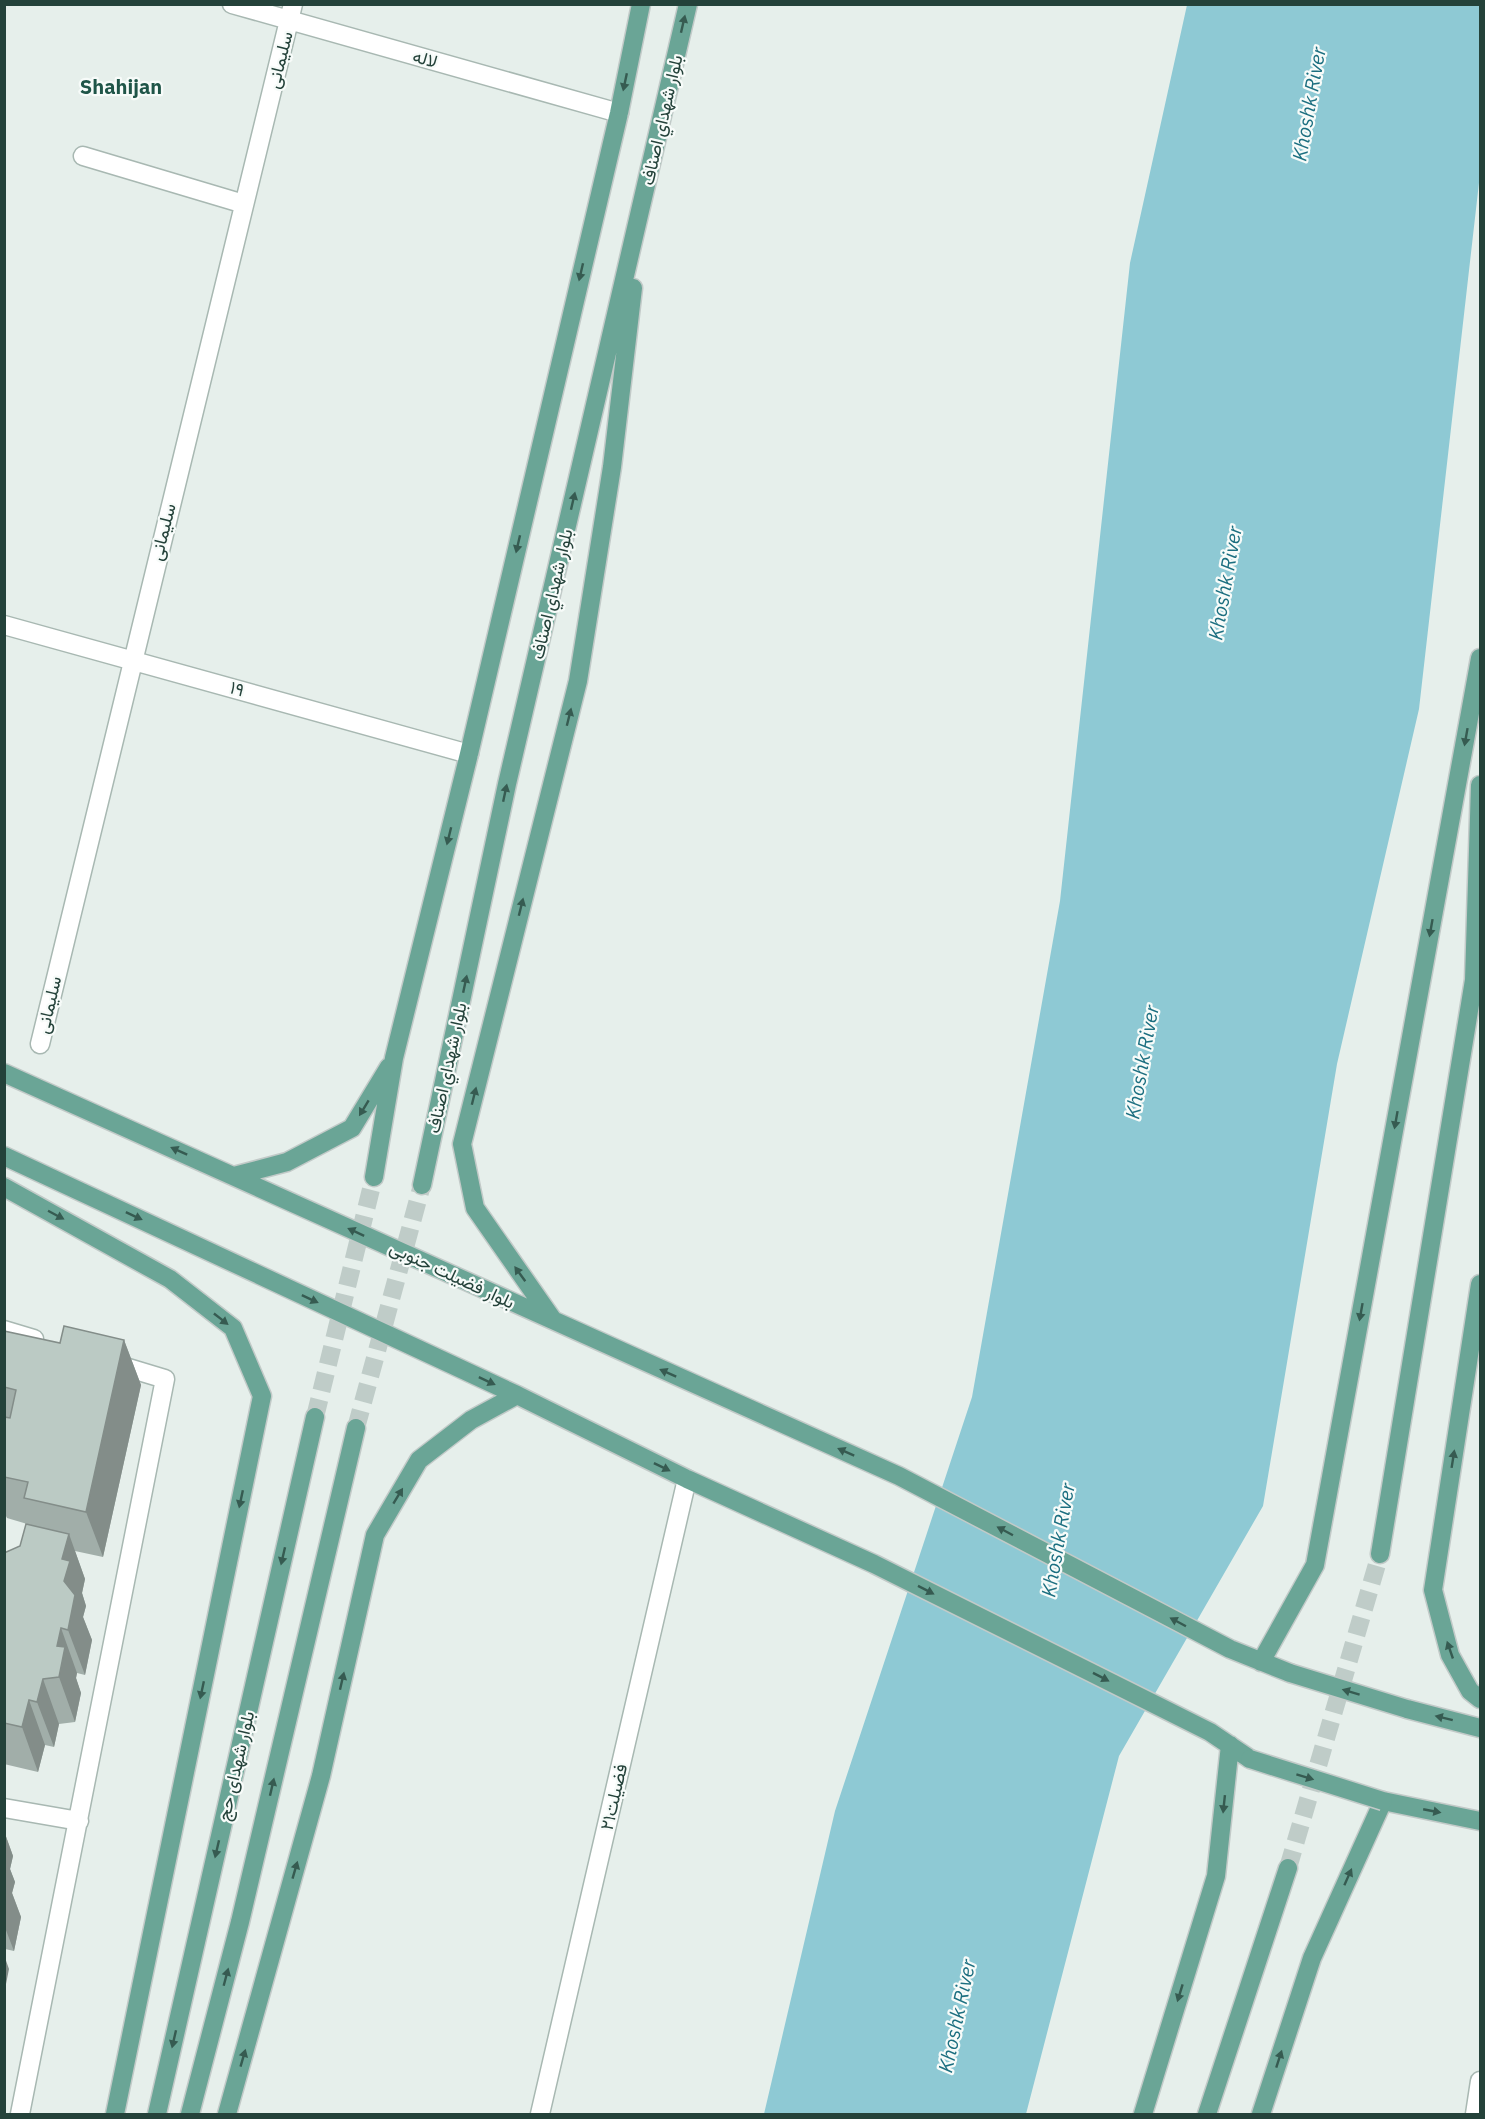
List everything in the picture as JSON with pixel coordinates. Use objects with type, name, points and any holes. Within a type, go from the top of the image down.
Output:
[{"type":"main road","points":[[374,1177],[394,1058],[469,754],[619,113],[641,4]]},
{"type":"main road","name":"بلوار شهداي اصناف","points":[[422,1185],[507,784],[688,4]]},
{"type":"main road","points":[[554,1322],[476,1208],[462,1144],[578,681],[612,467],[644,198]]},
{"type":"main road","points":[[1261,1662],[1315,1565],[1480,658]]},
{"type":"main road","points":[[1474,980],[1480,785]]},
{"type":"main road","points":[[1380,1554],[1474,980],[1480,959]]},
{"type":"main road","points":[[234,1176],[287,1162],[352,1128],[394,1058]]},
{"type":"main road","name":"بلوار فضیلت جنوبی","points":[[4,1073],[900,1476],[1230,1649],[1290,1673],[1407,1709],[1480,1728]]},
{"type":"main road","points":[[4,1156],[517,1395],[687,1479],[874,1564],[1210,1732],[1250,1759],[1383,1801],[1480,1821]]},
{"type":"main road","points":[[4,1187],[170,1279],[233,1328],[262,1396],[115,2115]]},
{"type":"main road","points":[[1480,1284],[1433,1590],[1450,1655],[1470,1691],[1480,1699]]},
{"type":"main road","points":[[227,2115],[321,1776],[375,1535],[419,1460],[471,1420],[517,1395]]},
{"type":"main road","name":"بلوار شهدای حج","points":[[157,2115],[315,1417]]},
{"type":"main road","points":[[190,2115],[240,1922],[356,1428]]},
{"type":"main road","points":[[1143,2115],[1216,1876],[1230,1745]]},
{"type":"main road","points":[[1261,2115],[1312,1958],[1383,1801]]},
{"type":"main road","points":[[1207,2115],[1288,1868]]},
{"type":"street","name":"لاله","points":[[232,4],[291,13],[619,113]]},
{"type":"street","name":"سلیمانی","points":[[40,1044],[291,13]]},
{"type":"street","points":[[83,156],[244,204]]},
{"type":"street","name":"۱۹","points":[[4,625],[469,754]]},
{"type":"street","points":[[4,1330],[50,1344]]},
{"type":"street","points":[[20,2115],[165,1379],[96,1358]]},
{"type":"street","name":"فضیلت۲۱","points":[[540,2115],[687,1479]]},
{"type":"street","points":[[4,1808],[79,1821]]},
{"type":"street","points":[[1475,2115],[1480,2081]]},
{"type":"water","name":"Khoshk River","points":[[1187,5],[1480,5],[1480,174],[1419,709],[1337,1064],[1263,1506],[1119,1756],[1026,2114],[764,2114],[835,1811],[972,1397],[1060,901],[1130,263]]},
{"type":"building","points":[[64,1326],[124,1340],[86,1512],[24,1498],[28,1482],[4,1477],[4,1417],[10,1418],[16,1390],[4,1387],[4,1331],[60,1343]]},
{"type":"building","points":[[26,1524],[69,1534],[62,1559],[70,1561],[64,1581],[75,1595],[68,1630],[61,1628],[57,1646],[65,1647],[59,1677],[43,1679],[37,1702],[29,1700],[22,1727],[4,1723],[4,1553],[20,1546]]},
{"type":"tunnel","points":[[315,1417],[374,1177]]},
{"type":"tunnel","points":[[356,1428],[422,1185]]},
{"type":"tunnel","points":[[1288,1868],[1380,1554]]},
{"type":"district","name":"Shahijan","points":[[121,87]]}]
